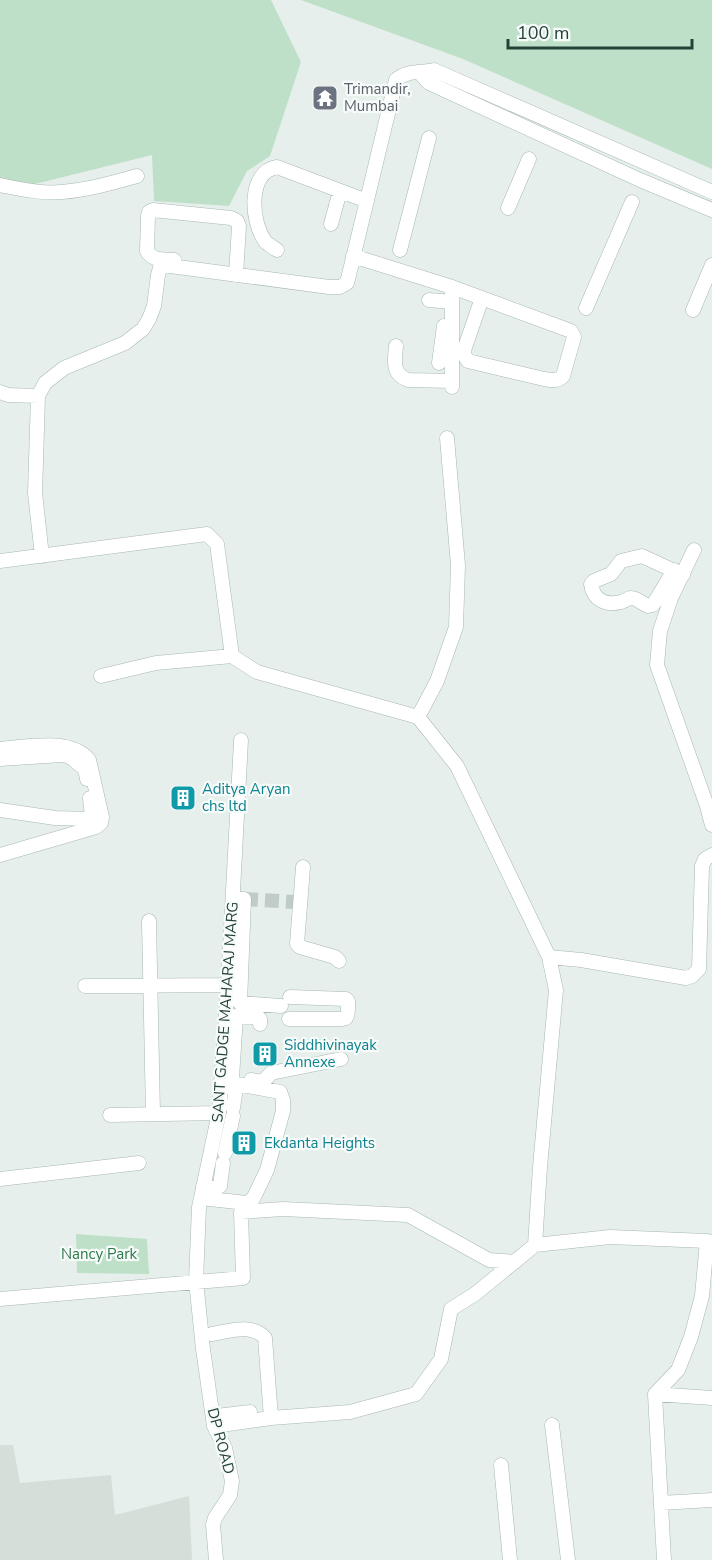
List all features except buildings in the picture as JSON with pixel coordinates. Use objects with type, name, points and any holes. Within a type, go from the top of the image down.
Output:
[{"type":"street","points":[[236,270],[239,226],[237,221],[231,218],[153,210],[149,212],[147,251],[149,256],[155,259],[340,287],[346,283],[396,80],[410,72],[420,73],[434,70],[712,192]]},
{"type":"street","points":[[420,73],[429,84],[640,180],[712,210]]},
{"type":"street","points":[[400,250],[429,138]]},
{"type":"street","points":[[508,208],[529,159]]},
{"type":"street","points":[[277,250],[266,242],[257,220],[255,205],[257,183],[266,170],[277,167],[367,201]]},
{"type":"street","points":[[0,185],[20,190],[60,192],[83,190],[137,176]]},
{"type":"street","points":[[331,224],[340,191]]},
{"type":"street","points":[[586,308],[632,202]]},
{"type":"street","points":[[353,256],[452,287],[571,330],[574,337],[563,376],[553,380],[544,379],[468,361],[464,350],[482,298]]},
{"type":"street","points":[[42,556],[35,494],[38,396],[45,383],[64,368],[125,344],[143,329],[154,306],[158,275],[163,265],[236,270]]},
{"type":"street","points":[[693,309],[712,265]]},
{"type":"street","points":[[439,363],[452,302],[452,287]]},
{"type":"street","points":[[429,300],[452,302]]},
{"type":"street","points":[[396,346],[394,366],[401,378],[452,384],[446,336]]},
{"type":"street","points":[[0,392],[8,395],[38,396]]},
{"type":"street","points":[[418,717],[437,681],[456,627],[458,565],[447,438]]},
{"type":"street","points":[[0,561],[207,534],[217,544],[232,656]]},
{"type":"street","points":[[679,572],[642,555],[621,561],[610,574],[594,580],[591,584],[597,598],[603,602],[618,603],[633,598],[650,606],[679,572],[694,550]]},
{"type":"street","points":[[679,572],[660,631],[657,665],[709,807],[712,825]]},
{"type":"street","points":[[101,676],[156,663],[232,656],[257,672],[418,717],[457,766],[549,957],[556,990],[535,1245]]},
{"type":"street","name":"SANT GADGE MAHARAJ MARG","points":[[196,1281],[199,1207],[228,1112],[226,1078],[231,1009],[228,985],[242,740]]},
{"type":"street","points":[[0,759],[60,745],[84,754],[89,760],[102,817],[101,823],[96,827],[0,855]]},
{"type":"street","points":[[0,749],[68,756],[85,769],[93,814],[89,819],[55,818],[0,810]]},
{"type":"street","points":[[549,957],[686,978],[692,976],[699,969],[702,866],[705,859],[712,855]]},
{"type":"street","points":[[303,867],[297,902],[298,946],[335,957],[339,961]]},
{"type":"street","points":[[231,1009],[244,899],[234,899]]},
{"type":"street","points":[[149,921],[153,1114]]},
{"type":"street","points":[[85,986],[228,985]]},
{"type":"street","points":[[231,1009],[289,1009]]},
{"type":"street","points":[[231,1009],[258,1017],[260,1024]]},
{"type":"street","points":[[226,1078],[263,1082],[271,1073],[341,1059]]},
{"type":"street","points":[[202,1192],[246,1203],[252,1200],[267,1170],[283,1111],[284,1104],[280,1092],[226,1078]]},
{"type":"street","points":[[110,1115],[228,1112]]},
{"type":"street","points":[[202,1192],[220,1186],[224,1158],[222,1134]]},
{"type":"street","points":[[0,1179],[139,1163]]},
{"type":"street","points":[[0,1299],[243,1278],[242,1212],[283,1209],[408,1215],[489,1260],[515,1262]]},
{"type":"street","points":[[215,1418],[350,1412],[416,1394],[441,1359],[451,1309],[475,1294],[535,1245],[610,1237],[709,1241],[702,1296],[691,1337],[678,1370],[655,1394],[664,1560]]},
{"type":"street","name":"DP ROAD","points":[[196,1281],[215,1418],[225,1448],[232,1481],[230,1495],[213,1525],[216,1560]]},
{"type":"street","points":[[208,1376],[208,1337],[246,1329],[260,1332],[265,1338],[270,1414]]},
{"type":"street","points":[[655,1394],[712,1398]]},
{"type":"street","points":[[552,1425],[568,1560]]},
{"type":"street","points":[[501,1465],[510,1560]]},
{"type":"street","points":[[661,1503],[712,1500]]},
{"type":"shaded area","points":[[0,1445],[13,1445],[20,1483],[111,1475],[115,1515],[189,1496],[192,1560],[0,1560]]},
{"type":"green space","points":[[0,0],[271,0],[301,62],[270,156],[247,171],[229,206],[154,201],[152,155],[35,184],[0,182]]},
{"type":"green space","points":[[301,0],[712,0],[712,169],[463,59]]},
{"type":"green space","name":"Nancy Park","points":[[76,1234],[147,1239],[149,1274],[77,1273]]},
{"type":"tunnel","points":[[244,899],[294,902]]},
{"type":"place","name":"Trimandir, Mumbai","points":[[325,98]]},
{"type":"place","name":"Aditya Aryan chs ltd","points":[[183,798]]},
{"type":"place","name":"Siddhivinayak Annexe","points":[[265,1054]]},
{"type":"place","name":"Ekdanta Heights","points":[[244,1143]]}]
